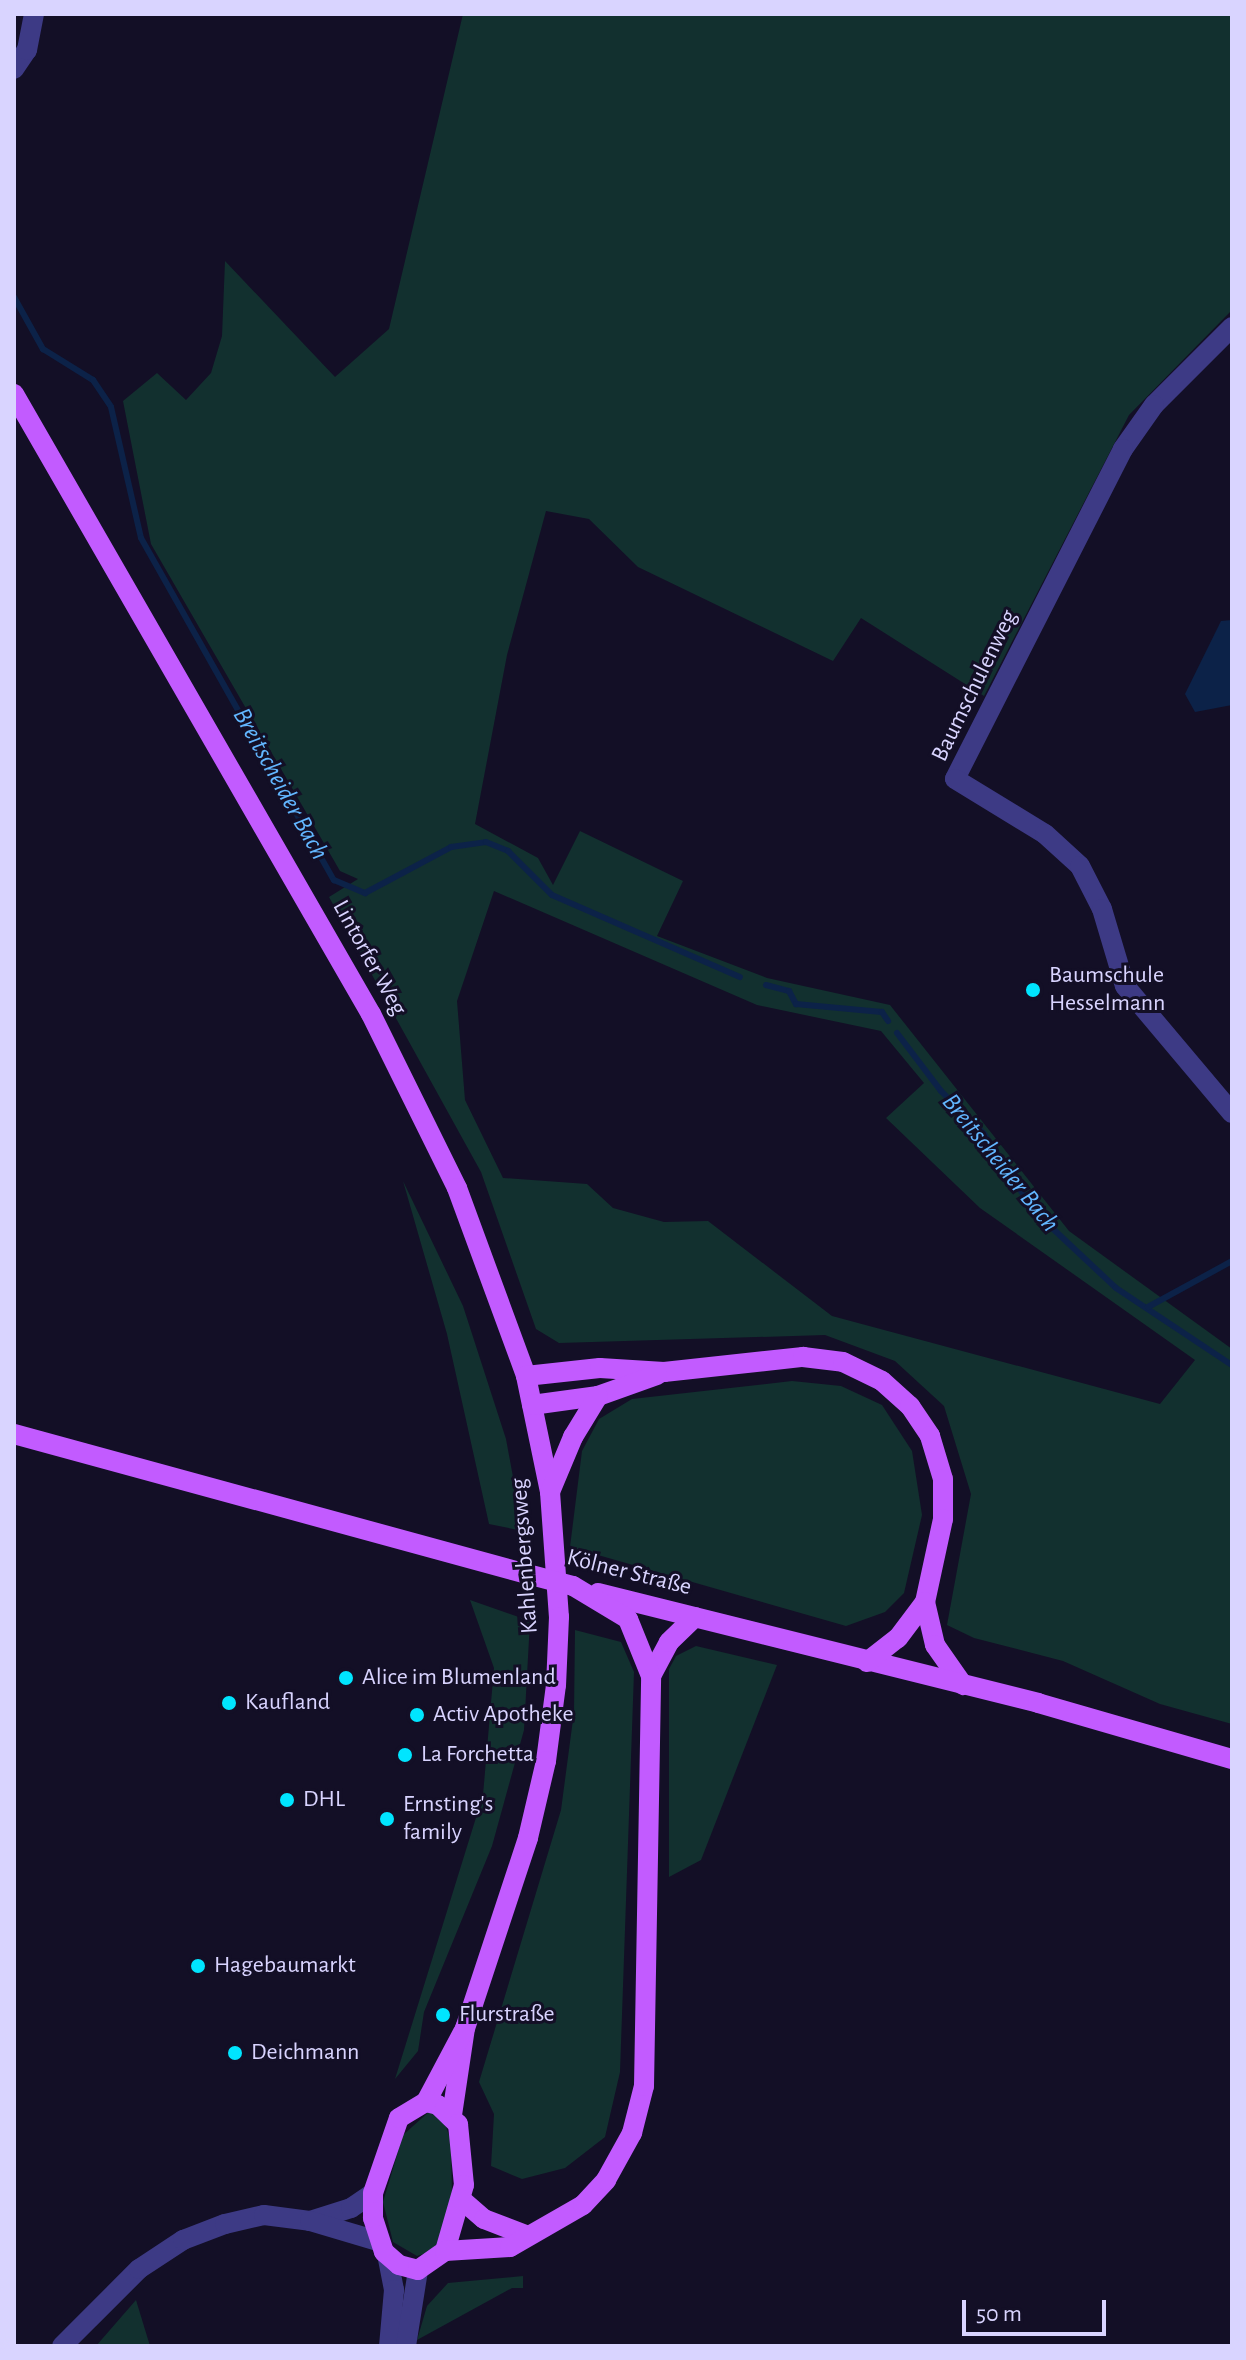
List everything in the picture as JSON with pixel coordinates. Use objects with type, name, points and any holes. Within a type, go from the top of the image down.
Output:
[{"type":"main road","name":"Lintorfer Weg","points":[[14,394],[371,1014],[457,1188],[526,1376],[532,1405]]},
{"type":"main road","points":[[526,1376],[600,1368],[664,1372],[803,1357],[843,1362],[882,1381],[910,1406],[930,1436],[943,1479],[943,1519],[925,1602],[898,1638],[867,1662]]},
{"type":"main road","points":[[532,1405],[598,1396],[664,1372]]},
{"type":"main road","points":[[550,1492],[573,1437],[598,1396]]},
{"type":"main road","name":"Kahlenbergsweg","points":[[383,2250],[373,2193],[399,2118],[426,2102],[465,2028],[528,1838],[546,1761],[559,1617],[550,1492],[532,1405]]},
{"type":"main road","name":"Kölner Straße","points":[[14,1434],[531,1575],[963,1685],[1232,1759]]},
{"type":"main road","points":[[383,2250],[418,2270],[445,2251],[510,2247],[559,2223],[606,2180],[632,2133],[644,2086],[651,1676],[628,1619],[573,1586]]},
{"type":"main road","points":[[925,1602],[935,1645],[963,1685]]},
{"type":"main road","points":[[651,1676],[669,1642],[695,1617]]},
{"type":"main road","name":"Kahlenbergsweg","points":[[445,2251],[462,2200],[464,2145],[452,2115],[465,2028]]},
{"type":"main road","points":[[426,2102],[452,2115]]},
{"type":"main road","points":[[462,2200],[484,2219],[528,2236]]},
{"type":"street","points":[[14,69],[27,50],[34,14]]},
{"type":"street","name":"Baumschulenweg","points":[[1232,327],[1154,405],[1123,449],[955,779],[1045,834],[1080,866],[1102,909],[1125,986],[1232,1113]]},
{"type":"street","points":[[310,2221],[351,2208],[373,2193]]},
{"type":"street","points":[[62,2346],[139,2269],[183,2240],[264,2215],[310,2221],[383,2250]]},
{"type":"street","name":"Kahlenbergsweg","points":[[383,2250],[394,2290],[389,2346]]},
{"type":"street","points":[[406,2346],[418,2270]]},
{"type":"green space","points":[[463,14],[1232,14],[1232,310],[1129,415],[984,696],[861,618],[833,661],[638,567],[589,519],[546,511],[507,655],[475,824],[538,858],[553,885],[580,831],[683,881],[657,936],[767,978],[890,1005],[1069,1231],[1232,1349],[1232,1724],[1160,1704],[1063,1661],[974,1638],[947,1625],[971,1494],[944,1406],[895,1361],[825,1335],[559,1343],[536,1329],[481,1172],[329,897],[358,879],[340,871],[151,544],[123,401],[157,373],[186,400],[211,373],[222,336],[225,261],[335,377],[389,329]],"holes":[[[494,891],[757,1005],[881,1031],[924,1083],[886,1118],[980,1208],[1195,1360],[1160,1404],[832,1316],[708,1221],[664,1222],[613,1208],[587,1184],[503,1178],[465,1100],[457,1001]]]},
{"type":"green space","points":[[403,1181],[463,1306],[506,1439],[523,1531],[489,1524],[447,1334]]},
{"type":"green space","points":[[792,1381],[841,1386],[882,1405],[912,1451],[922,1515],[904,1593],[885,1612],[846,1626],[570,1547],[582,1451],[599,1419],[632,1399]]},
{"type":"green space","points":[[470,1600],[530,1621],[524,1730],[492,1846],[424,2012],[418,2051],[395,2079],[483,1795],[494,1668]]},
{"type":"green space","points":[[575,1630],[621,1642],[634,1672],[620,2072],[605,2137],[565,2168],[522,2179],[491,2166],[494,2114],[479,2082],[561,1810],[574,1712]]},
{"type":"green space","points":[[696,1646],[777,1665],[701,1860],[669,1877],[669,1669],[676,1656]]},
{"type":"green space","points":[[431,2110],[444,2121],[451,2141],[452,2195],[439,2240],[432,2251],[417,2256],[393,2242],[383,2202],[403,2135]]},
{"type":"green space","points":[[523,2276],[523,2288],[512,2288],[417,2340],[427,2306],[448,2283]]},
{"type":"green space","points":[[136,2300],[150,2346],[96,2346]]},
{"type":"water","points":[[1232,620],[1232,705],[1195,712],[1185,694],[1221,621]]},
{"type":"waterway","name":"Breitscheider Bach","points":[[14,297],[43,349],[93,380],[111,407],[141,538],[334,880],[365,893],[451,847],[486,842],[508,851],[552,895],[740,977]]},
{"type":"waterway","name":"Breitscheider Bach","points":[[766,985],[789,991],[796,1004],[882,1012],[888,1021]]},
{"type":"waterway","name":"Breitscheider Bach","points":[[897,1033],[941,1091],[984,1134],[1034,1211],[1116,1288],[1232,1365]]},
{"type":"waterway","points":[[1148,1307],[1232,1261]]},
{"type":"place","name":"Baumschule Hesselmann","points":[[1033,990]]},
{"type":"place","name":"Alice im Blumenland","points":[[346,1678]]},
{"type":"place","name":"Kaufland","points":[[229,1703]]},
{"type":"place","name":"Activ Apotheke","points":[[417,1715]]},
{"type":"place","name":"La Forchetta","points":[[405,1755]]},
{"type":"place","name":"DHL","points":[[287,1800]]},
{"type":"place","name":"Ernsting's family","points":[[387,1819]]},
{"type":"place","name":"Hagebaumarkt","points":[[198,1966]]},
{"type":"place","name":"Flurstraße","points":[[443,2015]]},
{"type":"place","name":"Deichmann","points":[[235,2053]]}]
